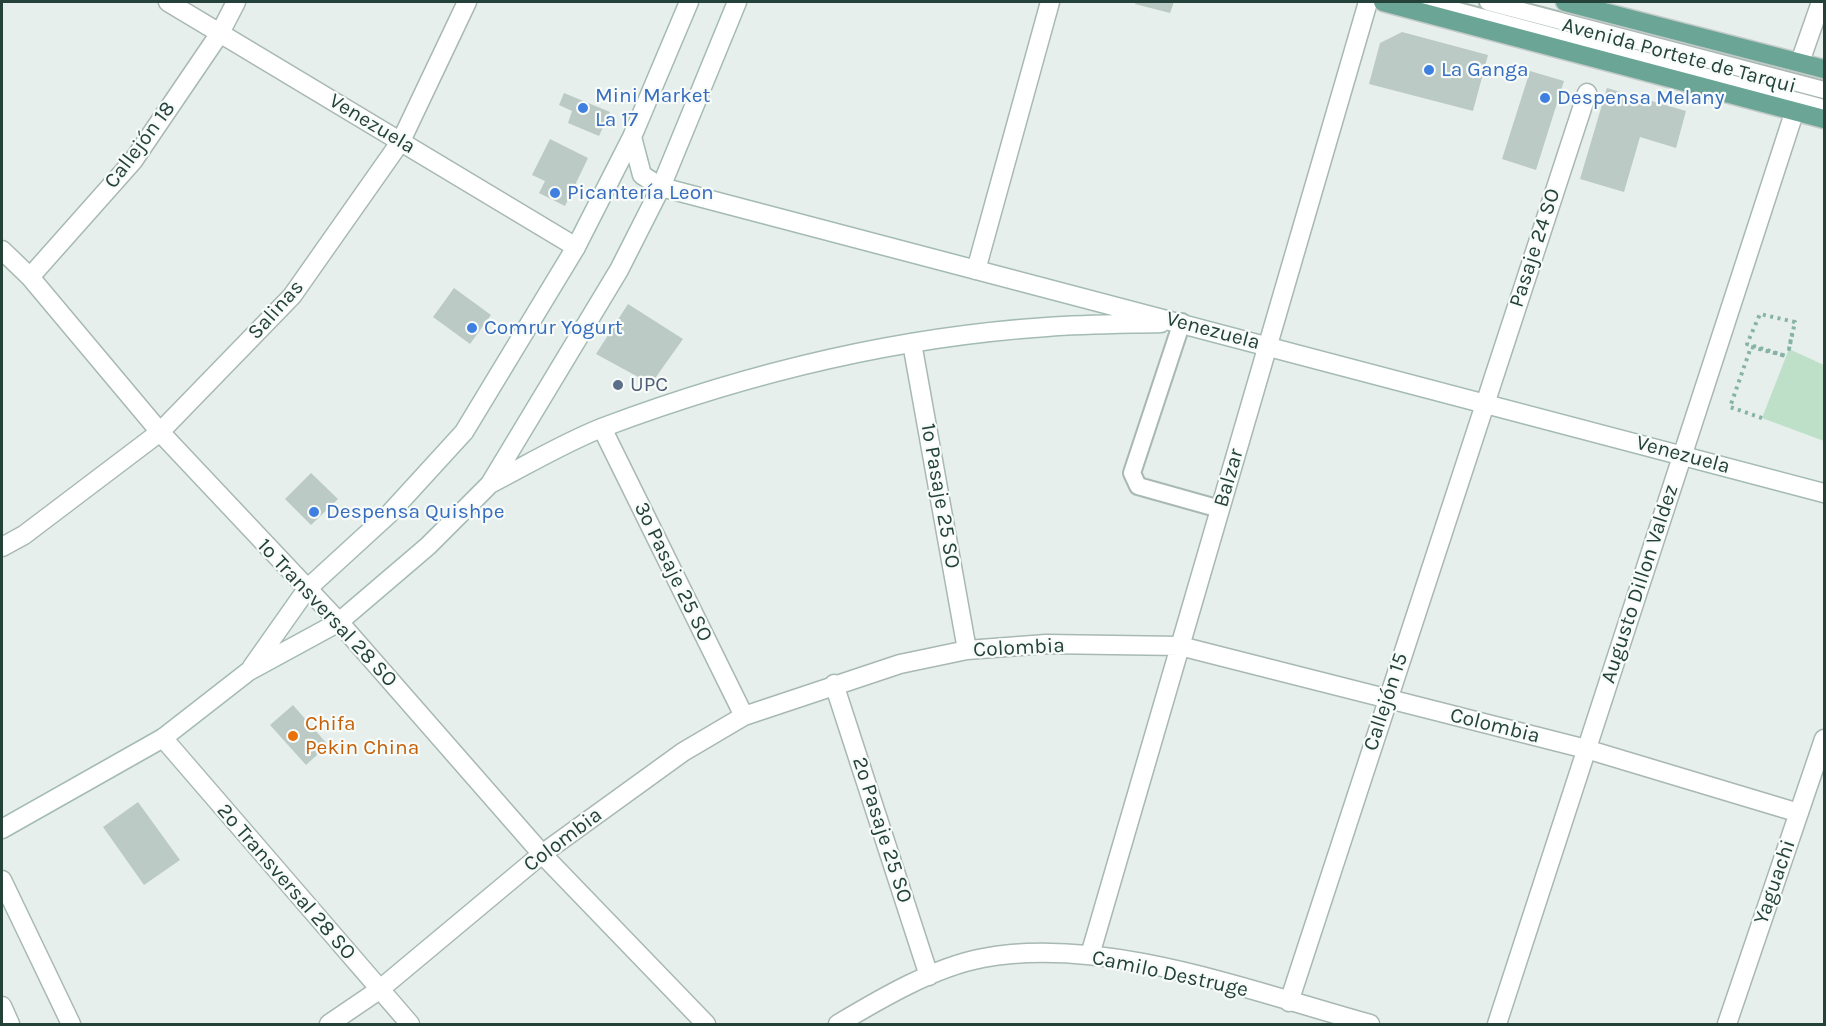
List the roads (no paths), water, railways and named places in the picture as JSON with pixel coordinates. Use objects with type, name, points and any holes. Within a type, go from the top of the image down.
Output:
[{"type":"main road","name":"Avenida Portete de Tarqui","points":[[1383,2],[1824,119]]},
{"type":"main road","name":"Avenida Portete de Tarqui","points":[[1565,2],[1824,69]]},
{"type":"street","name":"Venezuela","points":[[168,2],[576,247]]},
{"type":"street","name":"Callejón 18","points":[[30,277],[133,161],[220,33],[236,2]]},
{"type":"street","name":"Salinas","points":[[2,548],[24,535],[160,432],[292,296],[401,141],[467,2]]},
{"type":"street","points":[[249,671],[306,590],[390,513],[464,432],[576,247],[632,137],[689,2]]},
{"type":"street","points":[[2,829],[163,738],[249,671],[339,622],[428,546],[490,484],[619,270],[661,187],[737,2]]},
{"type":"street","points":[[976,270],[1050,2]]},
{"type":"street","name":"Balzar","points":[[1090,955],[1368,2]]},
{"type":"street","points":[[1800,62],[1821,2]]},
{"type":"street","name":"Pasaje 24 SO","points":[[1484,403],[1587,93]]},
{"type":"street","name":"Augusto Dillon Valdez","points":[[1497,1024],[1795,110]]},
{"type":"street","name":"Venezuela","points":[[632,137],[642,174],[661,187],[1182,322],[1824,493]]},
{"type":"street","name":"1º Transversal 28 SO","points":[[2,250],[30,277],[160,432],[306,590],[339,622],[542,854],[706,1024]]},
{"type":"street","points":[[490,484],[602,428],[703,393],[795,367],[912,343],[1046,327],[1182,322]]},
{"type":"street","name":"1º Pasaje 25 SO","points":[[912,343],[968,650]]},
{"type":"street","name":"Callejón 15","points":[[1289,1002],[1484,403]]},
{"type":"street","name":"3º Pasaje 25 SO","points":[[602,428],[744,716]]},
{"type":"street","name":"Colombia","points":[[329,1024],[379,990],[542,854],[683,752],[744,716],[834,684],[900,664],[968,650],[1046,644],[1180,646],[1586,749],[1799,813]]},
{"type":"street","name":"2º Pasaje 25 SO","points":[[834,684],[929,976]]},
{"type":"street","name":"2º Transversal 28 SO","points":[[163,738],[410,1024]]},
{"type":"street","name":"Yaguachi","points":[[1727,1024],[1824,739]]},
{"type":"street","points":[[2,880],[71,1024]]},
{"type":"street","name":"Camilo Destruge","points":[[838,1024],[870,1005],[929,976],[980,958],[1025,952],[1090,955],[1175,970],[1370,1024]]},
{"type":"street","points":[[2,1006],[10,1024]]},
{"type":"lane","name":"Avenida Portete de Tarqui","points":[[1424,2],[1824,108]]},
{"type":"lane","name":"Avenida Portete de Tarqui","points":[[1488,2],[1824,90]]},
{"type":"lane","points":[[1182,322],[1132,473],[1138,486],[1220,509]]},
{"type":"place","name":"La Ganga","points":[[1429,70]]},
{"type":"place","name":"Despensa Melany","points":[[1545,98]]},
{"type":"place","name":"Mini Market La 17","points":[[583,108]]},
{"type":"place","name":"Picantería Leon","points":[[555,193]]},
{"type":"place","name":"Comrur Yogurt","points":[[472,328]]},
{"type":"place","name":"UPC","points":[[618,385]]},
{"type":"place","name":"Despensa Quishpe","points":[[314,512]]},
{"type":"place","name":"Chifa Pekin China","points":[[293,736]]}]
